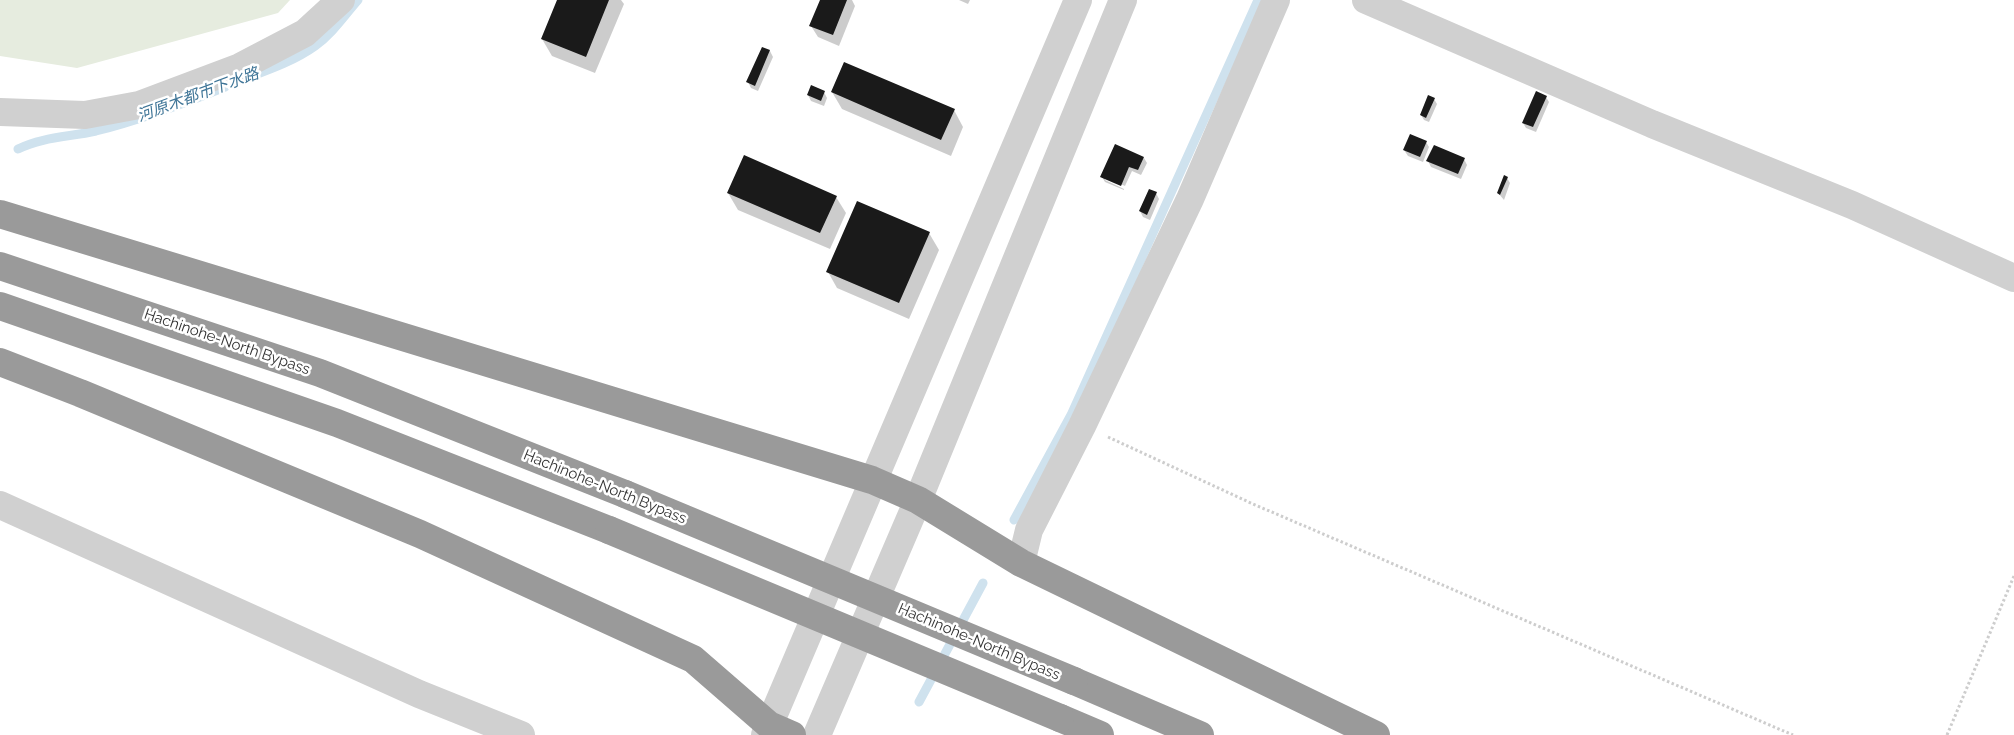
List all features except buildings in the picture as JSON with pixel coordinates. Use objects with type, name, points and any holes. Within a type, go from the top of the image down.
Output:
[{"type":"highway","points":[[0,214],[872,480],[918,500],[1021,563],[1376,735]]},
{"type":"highway","name":"Hachinohe-North Bypass","points":[[0,266],[320,373],[625,494],[1200,735]]},
{"type":"highway","points":[[0,306],[337,423],[609,530],[1100,735]]},
{"type":"highway","points":[[0,362],[90,397],[420,534],[693,659],[775,732]]},
{"type":"street","points":[[0,112],[84,115],[139,105],[240,67],[273,50],[305,33],[341,0]]},
{"type":"street","points":[[775,732],[872,480],[1078,0]]},
{"type":"street","points":[[817,735],[918,500],[1122,0]]},
{"type":"street","points":[[1021,563],[1029,530],[1082,426],[1190,198],[1276,0]]},
{"type":"street","points":[[1366,0],[1652,124],[1852,205],[2014,278]]},
{"type":"street","points":[[0,505],[410,690],[521,735]]},
{"type":"path","points":[[1082,426],[1253,504],[1793,735]]},
{"type":"path","points":[[1947,735],[2014,576]]},
{"type":"shaded area","points":[[0,0],[290,0],[278,13],[77,68],[0,56]]},
{"type":"waterway","name":"河原木都市下水路","points":[[244,79],[290,61],[315,46],[358,0]]},
{"type":"waterway","points":[[1014,520],[1071,415],[1258,0]]},
{"type":"waterway","name":"河原木都市下水路","points":[[18,149],[46,140],[96,131],[129,122],[225,87]]},
{"type":"waterway","points":[[919,702],[983,583]]}]
